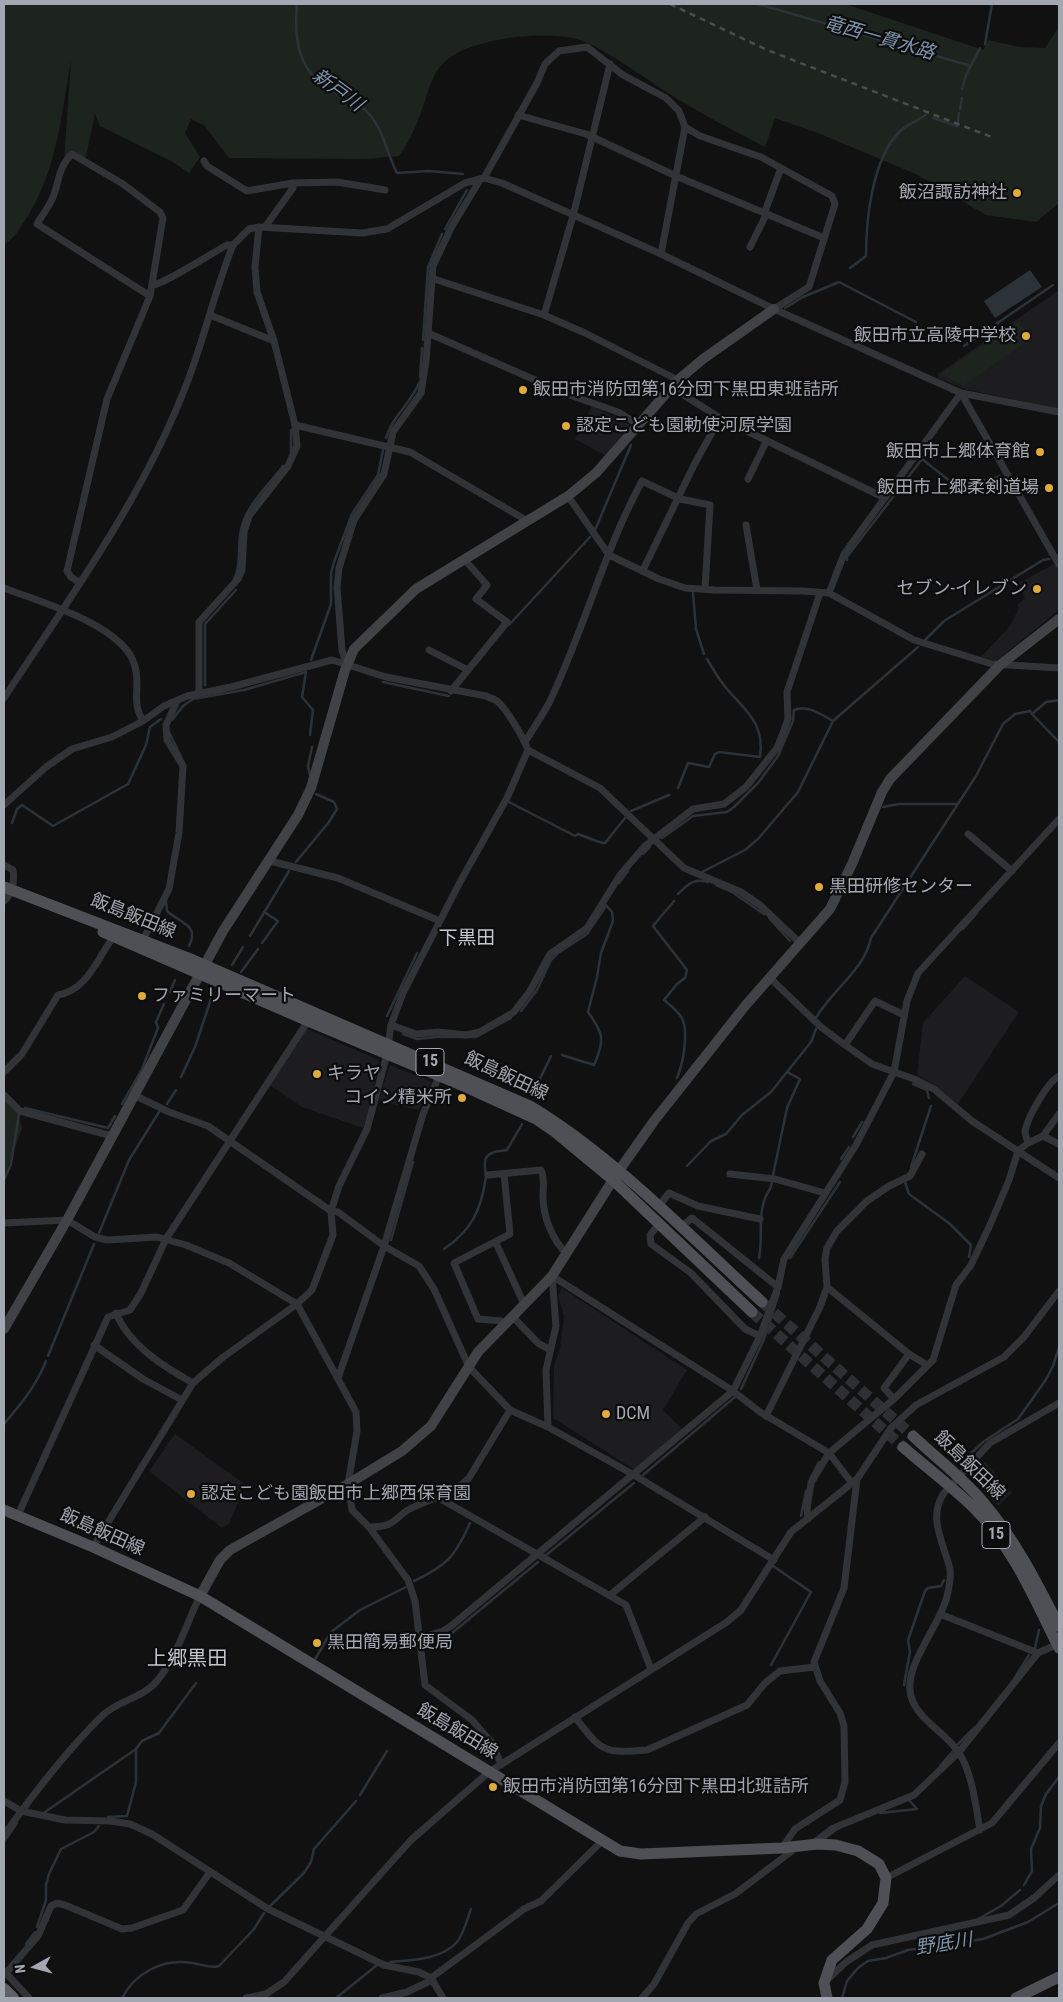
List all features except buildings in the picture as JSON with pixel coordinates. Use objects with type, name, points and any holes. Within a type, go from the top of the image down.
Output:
[{"type":"highway","points":[[4,1989],[13,1998]]},
{"type":"main road","name":"飯島飯田線","points":[[8,888],[114,936],[201,969],[388,1049],[530,1106],[560,1124],[615,1176],[659,1224],[752,1312]]},
{"type":"main road","name":"飯島飯田線","points":[[48,905],[54,905],[143,940],[308,1022],[388,1049],[439,1076],[536,1120],[658,1207],[762,1302]]},
{"type":"main road","name":"飯島飯田線","points":[[913,1436],[982,1500],[1009,1535],[1059,1626]]},
{"type":"main road","name":"飯島飯田線","points":[[903,1447],[973,1508],[998,1538],[1015,1562],[1058,1646]]},
{"type":"main road","name":"飯島飯田線","points":[[4,1510],[93,1547],[200,1596],[489,1772],[629,1854],[782,1848],[817,1844],[836,1845],[858,1851],[879,1864],[886,1878]]},
{"type":"main road","points":[[825,1998],[824,1983],[832,1960],[867,1929],[878,1915],[883,1903],[886,1878]]},
{"type":"main road","points":[[1016,1998],[1059,1977]]},
{"type":"street","points":[[4,1329],[67,1220],[201,969],[241,901],[270,861],[312,788],[347,665],[360,641],[407,597],[526,520],[568,496],[596,473],[675,383],[703,359],[809,287],[835,204],[832,196],[761,157],[700,136],[686,127],[678,111],[666,98],[623,76],[587,47],[558,52],[544,64],[482,179],[451,228],[433,266],[421,393],[393,432],[384,474],[354,520],[339,568],[338,587],[342,650],[347,665]]},
{"type":"street","points":[[544,315],[573,216],[610,64]]},
{"type":"street","points":[[518,115],[592,137],[765,215],[824,238]]},
{"type":"street","points":[[662,254],[686,127]]},
{"type":"street","points":[[79,582],[70,577],[67,571],[94,451],[107,399],[150,296],[163,218],[160,212],[123,184],[72,154],[64,162],[57,178],[54,195],[37,224],[150,296]]},
{"type":"street","points":[[204,161],[207,166],[248,192],[293,183],[327,182],[384,190]]},
{"type":"street","points":[[750,247],[765,215],[781,168]]},
{"type":"street","points":[[4,698],[111,531],[160,444],[185,388],[233,245],[249,229],[262,227],[362,233],[388,229],[464,183],[482,179],[502,183],[662,254],[774,309],[961,393],[1059,412]]},
{"type":"street","points":[[199,694],[199,622],[238,579],[242,570],[244,532],[249,516],[277,482],[294,455],[297,446],[296,425],[274,341],[257,292],[255,267],[262,227],[293,188],[293,183]]},
{"type":"street","points":[[152,285],[162,284],[190,265],[226,245],[233,245]]},
{"type":"street","points":[[431,278],[544,315],[585,333],[675,383],[720,418],[766,442],[885,498]]},
{"type":"street","points":[[210,315],[274,341]]},
{"type":"street","points":[[428,333],[566,394],[618,412],[639,425]]},
{"type":"street","points":[[829,594],[844,554],[961,393]]},
{"type":"street","points":[[961,393],[1059,565]]},
{"type":"street","points":[[643,570],[680,499],[694,465],[720,418]]},
{"type":"street","points":[[296,425],[410,452],[526,520]]},
{"type":"street","points":[[748,480],[766,442]]},
{"type":"street","points":[[525,742],[548,704],[609,555],[621,519],[642,481],[680,499],[710,505],[704,589]]},
{"type":"street","points":[[568,496],[609,555],[659,579],[685,588],[820,592],[829,594],[914,640],[992,664],[1059,668]]},
{"type":"street","points":[[746,526],[757,590]]},
{"type":"street","points":[[451,690],[507,622],[476,599],[487,585],[464,559]]},
{"type":"street","points":[[4,588],[61,610],[102,629],[118,640],[128,650],[138,675],[136,710],[143,722]]},
{"type":"street","points":[[391,1025],[416,1034],[438,1032],[466,1035],[480,1032],[514,1012],[530,991],[550,954],[587,928],[620,875],[653,840],[693,809],[724,804],[746,787],[777,748],[788,719],[787,692],[820,592]]},
{"type":"street","points":[[4,1835],[70,1749],[105,1713],[142,1693],[156,1683],[168,1665],[200,1596],[220,1560],[230,1550],[348,1484],[418,1438],[431,1426],[478,1352],[552,1276],[615,1176],[654,1121],[745,1006],[830,909],[882,792],[890,779],[1000,665],[1059,619]]},
{"type":"street","points":[[429,650],[468,670]]},
{"type":"street","points":[[4,805],[46,767],[72,749],[112,737],[143,722],[164,706],[177,702],[187,696],[231,687],[332,660],[386,677],[496,700],[504,708],[528,750],[600,788],[684,868],[722,882],[760,905],[800,943]]},
{"type":"street","points":[[143,940],[169,889],[179,833],[182,766],[167,740],[166,726],[177,702]]},
{"type":"street","points":[[93,1547],[193,1383],[222,1358],[297,1304],[312,1290],[333,1235],[331,1211],[339,1186],[367,1128],[388,1049],[391,1025],[403,993],[507,798],[528,750]]},
{"type":"street","points":[[419,1638],[444,1631],[452,1626],[733,1391],[760,1336],[778,1287],[784,1259],[856,1145],[894,1072],[907,1001],[918,974],[1059,819]]},
{"type":"street","points":[[968,834],[1012,870]]},
{"type":"street","points":[[270,861],[338,878],[440,921]]},
{"type":"street","points":[[4,865],[13,870],[15,878],[8,888],[4,901]]},
{"type":"street","points":[[4,1072],[22,1054],[58,995],[66,994],[86,978],[95,968],[114,936]]},
{"type":"street","points":[[770,978],[820,1027],[845,1046],[872,1064],[914,1079],[934,1089],[972,1121],[1059,1178]]},
{"type":"street","points":[[845,1046],[875,1001],[904,1015]]},
{"type":"street","points":[[18,1515],[108,1317],[130,1310],[141,1293],[166,1239],[308,1022]]},
{"type":"street","points":[[338,1378],[384,1246],[423,1114],[439,1076]]},
{"type":"street","points":[[1028,1143],[1025,1131],[1035,1107],[1059,1076]]},
{"type":"street","points":[[4,1095],[20,1111],[112,1136]]},
{"type":"street","points":[[134,1095],[169,1112],[208,1126],[331,1211],[338,1212],[384,1246],[419,1266],[434,1289],[469,1367],[510,1410],[548,1427],[634,1475],[705,1516],[774,1560]]},
{"type":"street","points":[[808,1519],[807,1508],[811,1483],[829,1453],[894,1399],[933,1360],[956,1284],[971,1264],[990,1225],[1009,1180],[1018,1151],[1028,1143],[1043,1136],[1059,1114]]},
{"type":"street","points":[[1043,1136],[1059,1144]]},
{"type":"street","points":[[766,1416],[814,1324],[828,1287],[825,1258],[827,1248],[837,1231],[868,1201],[889,1186],[910,1176],[922,1154]]},
{"type":"street","points":[[488,1175],[541,1170],[546,1214],[556,1244],[567,1254]]},
{"type":"street","points":[[504,1174],[510,1234],[496,1243],[454,1263],[478,1319],[501,1320],[504,1324]]},
{"type":"street","points":[[730,1174],[775,1179],[825,1193]]},
{"type":"street","points":[[658,1207],[669,1193],[698,1206],[760,1219]]},
{"type":"street","points":[[681,1228],[692,1218],[698,1206]]},
{"type":"street","points":[[692,1218],[778,1287]]},
{"type":"street","points":[[4,1223],[67,1220],[95,1237],[107,1240],[166,1239],[186,1245],[229,1263],[297,1304],[356,1412],[357,1431],[348,1484],[352,1510],[370,1528],[408,1580],[415,1601],[425,1685],[472,1720],[493,1744],[500,1765]]},
{"type":"street","points":[[659,1224],[650,1235],[651,1244],[691,1273],[745,1329],[760,1336]]},
{"type":"street","points":[[496,1243],[524,1304]]},
{"type":"street","points":[[548,1427],[546,1370],[556,1326],[552,1276]]},
{"type":"street","points":[[552,1276],[733,1391],[766,1416],[829,1453],[854,1481],[844,1588],[814,1662],[820,1681],[840,1713],[844,1726],[845,1782],[843,1794],[840,1800],[795,1830],[782,1848]]},
{"type":"street","points":[[828,1287],[910,1354],[927,1365]]},
{"type":"street","points":[[246,1998],[266,1994],[284,1982],[412,1840],[489,1772],[727,1622],[741,1610],[791,1532],[854,1481],[891,1428],[916,1405],[1004,1357],[1024,1337],[1059,1291]]},
{"type":"street","points":[[116,1313],[120,1323],[143,1349],[165,1368],[193,1383]]},
{"type":"street","points":[[512,1316],[538,1342],[550,1350]]},
{"type":"street","points":[[94,1345],[138,1376],[182,1400]]},
{"type":"street","points":[[894,1399],[884,1388],[910,1354]]},
{"type":"street","points":[[980,1830],[973,1791],[959,1752],[920,1713],[913,1702],[909,1686],[919,1654],[940,1614],[948,1593],[950,1571],[937,1526],[936,1512],[939,1500],[990,1443],[1059,1403]]},
{"type":"street","points":[[370,1528],[389,1524],[407,1510],[439,1498],[444,1493],[462,1486],[470,1478],[510,1410]]},
{"type":"street","points":[[439,1498],[626,1605],[651,1669]]},
{"type":"street","points":[[610,1595],[705,1516]]},
{"type":"street","points":[[940,1614],[1038,1653]]},
{"type":"street","points":[[817,1844],[819,1840],[836,1827],[914,1795],[959,1752],[1038,1653],[1058,1646]]},
{"type":"street","points":[[575,1717],[594,1742],[604,1749],[630,1752],[647,1750],[747,1705],[764,1683],[780,1671],[815,1667]]},
{"type":"street","points":[[886,1878],[992,1823],[1059,1743]]},
{"type":"street","points":[[4,1800],[21,1811],[65,1820],[110,1821],[130,1824],[152,1834],[268,1909],[384,1965],[419,1972],[432,1979],[444,1998]]},
{"type":"street","points":[[382,1998],[407,1992],[432,1979],[524,1909],[541,1901],[603,1840]]},
{"type":"street","points":[[642,1998],[654,1984],[688,1923],[696,1914],[735,1894],[796,1846]]},
{"type":"street","points":[[29,1998],[5,1972],[38,1936],[51,1906],[58,1903],[122,1929],[132,1928],[182,1910],[210,1872]]},
{"type":"street","points":[[824,1983],[833,1977],[846,1962],[872,1945],[1009,1915],[1034,1898],[1059,1875]]},
{"type":"shaded area","points":[[4,4],[845,4],[983,50],[988,40],[1019,47],[1045,48],[1059,27],[1059,203],[1036,222],[986,215],[916,174],[818,133],[775,118],[765,147],[711,119],[588,43],[574,38],[537,36],[496,40],[477,45],[461,51],[442,64],[434,76],[419,118],[399,156],[365,159],[229,158],[205,126],[191,119],[185,133],[200,157],[189,173],[171,161],[100,126],[95,114],[85,161],[72,154],[64,162],[71,60],[56,144],[44,184],[20,229],[4,244]]},
{"type":"shaded area","points":[[1030,270],[1042,287],[995,318],[984,301]]},
{"type":"shaded area","name":"飯田市立高陵中学校","points":[[1059,290],[1059,409],[965,389],[938,378],[938,374]]},
{"type":"shaded area","points":[[1019,321],[1030,339],[964,385],[940,375]]},
{"type":"shaded area","points":[[592,406],[630,425],[606,456],[575,439]]},
{"type":"shaded area","points":[[1054,564],[1059,571],[1059,610],[996,661],[981,657],[1010,626],[1019,608],[1017,605],[1025,598],[1017,584]]},
{"type":"shaded area","points":[[965,976],[1019,1012],[958,1104],[932,1083],[917,1075],[923,1023]]},
{"type":"shaded area","points":[[307,1029],[379,1060],[370,1110],[363,1128],[302,1107],[270,1085]]},
{"type":"shaded area","points":[[390,1065],[432,1082],[419,1110],[378,1101]]},
{"type":"shaded area","points":[[4,1098],[17,1109],[22,1128],[4,1178]]},
{"type":"shaded area","points":[[562,1288],[687,1370],[663,1410],[687,1434],[635,1470],[553,1418],[554,1365],[560,1349],[564,1316],[558,1296]]},
{"type":"shaded area","points":[[175,1434],[243,1483],[241,1496],[229,1524],[222,1528],[149,1471]]},
{"type":"shaded area","points":[[985,1462],[1012,1493],[998,1506],[970,1475]]},
{"type":"waterway","name":"新戸川","points":[[297,4],[297,40],[309,71],[327,88],[355,102],[369,114],[382,135],[397,173],[429,171],[463,174]]},
{"type":"waterway","name":"竜西一貫水路","points":[[758,4],[971,66]]},
{"type":"waterway","points":[[985,44],[992,4]]},
{"type":"waterway","name":"竜西一貫水路","points":[[962,89],[966,75],[980,48]]},
{"type":"waterway","points":[[960,109],[962,98]]},
{"type":"waterway","points":[[958,121],[959,113]]},
{"type":"waterway","points":[[850,268],[866,256],[867,225],[872,190],[883,157],[890,143],[900,131],[926,115]]},
{"type":"waterway","points":[[933,118],[957,126]]},
{"type":"waterway","points":[[445,229],[467,190]]},
{"type":"waterway","points":[[423,340],[428,267],[442,234]]},
{"type":"waterway","points":[[785,308],[803,297],[839,282],[916,322]]},
{"type":"waterway","points":[[964,346],[1053,285]]},
{"type":"waterway","points":[[420,377],[422,348]]},
{"type":"waterway","points":[[386,438],[393,423],[419,383]]},
{"type":"waterway","points":[[291,430],[291,453]]},
{"type":"waterway","points":[[595,530],[631,445]]},
{"type":"waterway","points":[[311,660],[331,604],[331,573],[334,562],[352,514],[378,475],[383,450]]},
{"type":"waterway","points":[[847,560],[847,557],[922,459],[951,482],[989,480],[1000,476]]},
{"type":"waterway","points":[[234,579],[239,561],[243,521],[252,504],[283,466]]},
{"type":"waterway","points":[[509,625],[590,537]]},
{"type":"waterway","points":[[925,640],[944,621],[1043,560],[1049,559]]},
{"type":"waterway","points":[[205,685],[205,624],[236,590]]},
{"type":"waterway","points":[[693,593],[696,629],[704,654]]},
{"type":"waterway","points":[[702,872],[745,850],[758,839],[798,792],[833,721],[918,647]]},
{"type":"waterway","points":[[678,788],[688,763],[709,767],[715,754],[719,752],[760,757],[761,746],[757,727],[747,711],[724,686],[707,659]]},
{"type":"waterway","points":[[306,672],[302,697],[313,710],[310,735]]},
{"type":"waterway","points":[[172,720],[183,706],[193,699],[244,690],[306,672]]},
{"type":"waterway","points":[[383,682],[449,696]]},
{"type":"waterway","points":[[816,1018],[862,960],[871,938],[976,776],[1003,724],[1015,714],[1030,711],[1032,714],[1046,702],[1059,700]]},
{"type":"waterway","points":[[662,838],[693,816],[727,812],[734,807],[758,783],[778,756],[793,721],[794,710],[810,709],[833,721]]},
{"type":"waterway","points":[[1032,714],[1059,742]]},
{"type":"waterway","points":[[12,823],[17,809],[22,805],[53,826],[128,784],[146,745],[150,727],[161,719]]},
{"type":"waterway","points":[[169,732],[184,763]]},
{"type":"waterway","points":[[310,775],[308,766],[312,747]]},
{"type":"waterway","points":[[296,862],[329,822],[337,809],[334,802],[316,794]]},
{"type":"waterway","points":[[631,811],[669,795]]},
{"type":"waterway","points":[[509,802],[575,836],[578,834],[602,843],[605,843],[625,818]]},
{"type":"waterway","points":[[883,807],[899,804],[958,804]]},
{"type":"waterway","points":[[643,854],[650,847]]},
{"type":"waterway","points":[[250,936],[289,871]]},
{"type":"waterway","points":[[619,883],[628,871]]},
{"type":"waterway","points":[[678,894],[695,881],[708,882]]},
{"type":"waterway","points":[[716,885],[732,892],[764,914]]},
{"type":"waterway","points":[[674,901],[653,926],[687,970],[685,978],[677,984],[664,1000],[674,1008],[684,1024],[684,1048],[677,1078]]},
{"type":"waterway","points":[[166,902],[167,911],[190,929],[192,939],[189,946]]},
{"type":"waterway","points":[[562,1055],[594,1065],[600,1049],[600,1032],[588,1012],[601,953],[613,921],[612,912],[606,905]]},
{"type":"waterway","points":[[521,1011],[537,990],[551,960],[558,953],[587,934],[606,906]]},
{"type":"waterway","points":[[262,943],[278,921],[264,912]]},
{"type":"waterway","points":[[963,929],[977,913]]},
{"type":"waterway","points":[[769,918],[790,941]]},
{"type":"waterway","points":[[232,965],[243,947]]},
{"type":"waterway","points":[[241,972],[258,949]]},
{"type":"waterway","points":[[387,1016],[417,953]]},
{"type":"waterway","points":[[170,992],[175,980]]},
{"type":"waterway","points":[[181,1077],[195,1047],[213,993]]},
{"type":"waterway","points":[[122,1104],[142,1069],[158,1028],[156,1022],[164,1004]]},
{"type":"waterway","points":[[403,1034],[417,1039],[476,1037],[511,1018]]},
{"type":"waterway","points":[[687,1166],[711,1141],[726,1134],[742,1115],[771,1092],[811,1042],[816,1029]]},
{"type":"waterway","points":[[533,1093],[551,1056]]},
{"type":"waterway","points":[[773,1175],[787,1108],[800,1079],[787,1072]]},
{"type":"waterway","points":[[913,1084],[927,1090],[929,1098]]},
{"type":"waterway","points":[[167,1104],[176,1090]]},
{"type":"waterway","points":[[911,1167],[931,1106]]},
{"type":"waterway","points":[[25,1108],[108,1128],[115,1116]]},
{"type":"waterway","points":[[99,1233],[129,1160],[159,1112]]},
{"type":"waterway","points":[[4,1180],[11,1164],[19,1114]]},
{"type":"waterway","points":[[853,1137],[862,1122]]},
{"type":"waterway","points":[[444,1249],[462,1234],[474,1218],[484,1189],[486,1158],[498,1151],[507,1150],[522,1124]]},
{"type":"waterway","points":[[841,1159],[849,1147]]},
{"type":"waterway","points":[[391,1240],[413,1162]]},
{"type":"waterway","points":[[759,1258],[762,1208],[772,1182]]},
{"type":"waterway","points":[[790,1258],[840,1182]]},
{"type":"waterway","points":[[905,1182],[909,1194],[950,1224],[971,1245],[969,1257]]},
{"type":"waterway","points":[[48,1356],[94,1244]]},
{"type":"waterway","points":[[741,1389],[764,1339],[779,1293]]},
{"type":"waterway","points":[[963,1461],[983,1442],[1018,1419],[1045,1381],[1053,1366],[1059,1347]]},
{"type":"waterway","points":[[4,1424],[33,1387],[46,1361]]},
{"type":"waterway","points":[[643,1475],[735,1397]]},
{"type":"waterway","points":[[810,1479],[819,1462]]},
{"type":"waterway","points":[[545,1556],[634,1483]]},
{"type":"waterway","points":[[801,1516],[806,1491]]},
{"type":"waterway","points":[[414,1581],[435,1570],[455,1552],[470,1523]]},
{"type":"waterway","points":[[452,1633],[538,1562]]},
{"type":"waterway","points":[[771,1665],[811,1592],[773,1566]]},
{"type":"waterway","points":[[904,1685],[910,1652],[908,1640],[925,1591],[928,1588],[941,1586],[944,1580]]},
{"type":"waterway","points":[[314,1661],[331,1632],[360,1610],[406,1587]]},
{"type":"waterway","points":[[1035,1648],[1039,1630]]},
{"type":"waterway","points":[[1014,1679],[1029,1655]]},
{"type":"waterway","points":[[108,1817],[127,1816],[136,1782],[136,1749],[142,1741],[159,1733],[196,1683]]},
{"type":"waterway","points":[[958,1744],[975,1727]]},
{"type":"waterway","points":[[45,1812],[136,1749]]},
{"type":"waterway","points":[[360,1795],[387,1751]]},
{"type":"waterway","points":[[940,1766],[953,1751]]},
{"type":"waterway","points":[[1024,1885],[1032,1871],[1031,1849],[1040,1828],[1041,1806],[1046,1794],[1059,1777]]},
{"type":"waterway","points":[[880,1813],[917,1809],[909,1800]]},
{"type":"waterway","points":[[269,1907],[304,1873],[311,1862],[314,1849],[356,1801]]},
{"type":"waterway","points":[[4,1842],[17,1823]]},
{"type":"waterway","points":[[37,1927],[46,1900],[46,1885],[49,1874],[61,1849],[94,1832],[99,1826]]},
{"type":"waterway","points":[[815,1839],[832,1826]]},
{"type":"waterway","points":[[978,1919],[1001,1906],[1020,1890]]},
{"type":"waterway","name":"野底川","points":[[842,1998],[847,1981],[858,1968],[868,1961],[886,1958],[908,1950],[983,1939],[1028,1922],[1059,1903]]},
{"type":"waterway","points":[[390,1962],[417,1960],[435,1956],[450,1948],[462,1934],[471,1909]]},
{"type":"waterway","points":[[122,1998],[134,1981],[151,1969],[161,1965],[181,1962],[209,1967],[219,1966],[254,1929],[264,1913]]},
{"type":"waterway","points":[[26,1944],[35,1932]]},
{"type":"waterway","points":[[336,1998],[377,1965]]},
{"type":"tunnel","points":[[762,1302],[913,1436]]},
{"type":"tunnel","points":[[752,1312],[903,1447]]},
{"type":"railway","points":[[670,4],[767,50],[994,138]]},
{"type":"place","name":"飯沼諏訪神社","points":[[1017,193]]},
{"type":"place","name":"飯田市立高陵中学校","points":[[1026,336]]},
{"type":"place","name":"飯田市消防団第16分団下黒田東班詰所","points":[[523,390]]},
{"type":"place","name":"認定こども園勅使河原学園","points":[[566,426]]},
{"type":"place","name":"飯田市上郷体育館","points":[[1040,452]]},
{"type":"place","name":"飯田市上郷柔剣道場","points":[[1049,488]]},
{"type":"place","name":"セブン-イレブン","points":[[1037,589]]},
{"type":"place","name":"黒田研修センター","points":[[819,887]]},
{"type":"place","name":"ファミリーマート","points":[[142,996]]},
{"type":"place","name":"キラヤ","points":[[317,1074]]},
{"type":"place","name":"コイン精米所","points":[[462,1098]]},
{"type":"place","name":"DCM","points":[[606,1414]]},
{"type":"place","name":"認定こども園飯田市上郷西保育園","points":[[191,1494]]},
{"type":"place","name":"黒田簡易郵便局","points":[[317,1643]]},
{"type":"place","name":"飯田市消防団第16分団下黒田北班詰所","points":[[493,1787]]},
{"type":"district","name":"下黒田","points":[[467,939]]},
{"type":"district","name":"上郷黒田","points":[[187,1660]]}]
